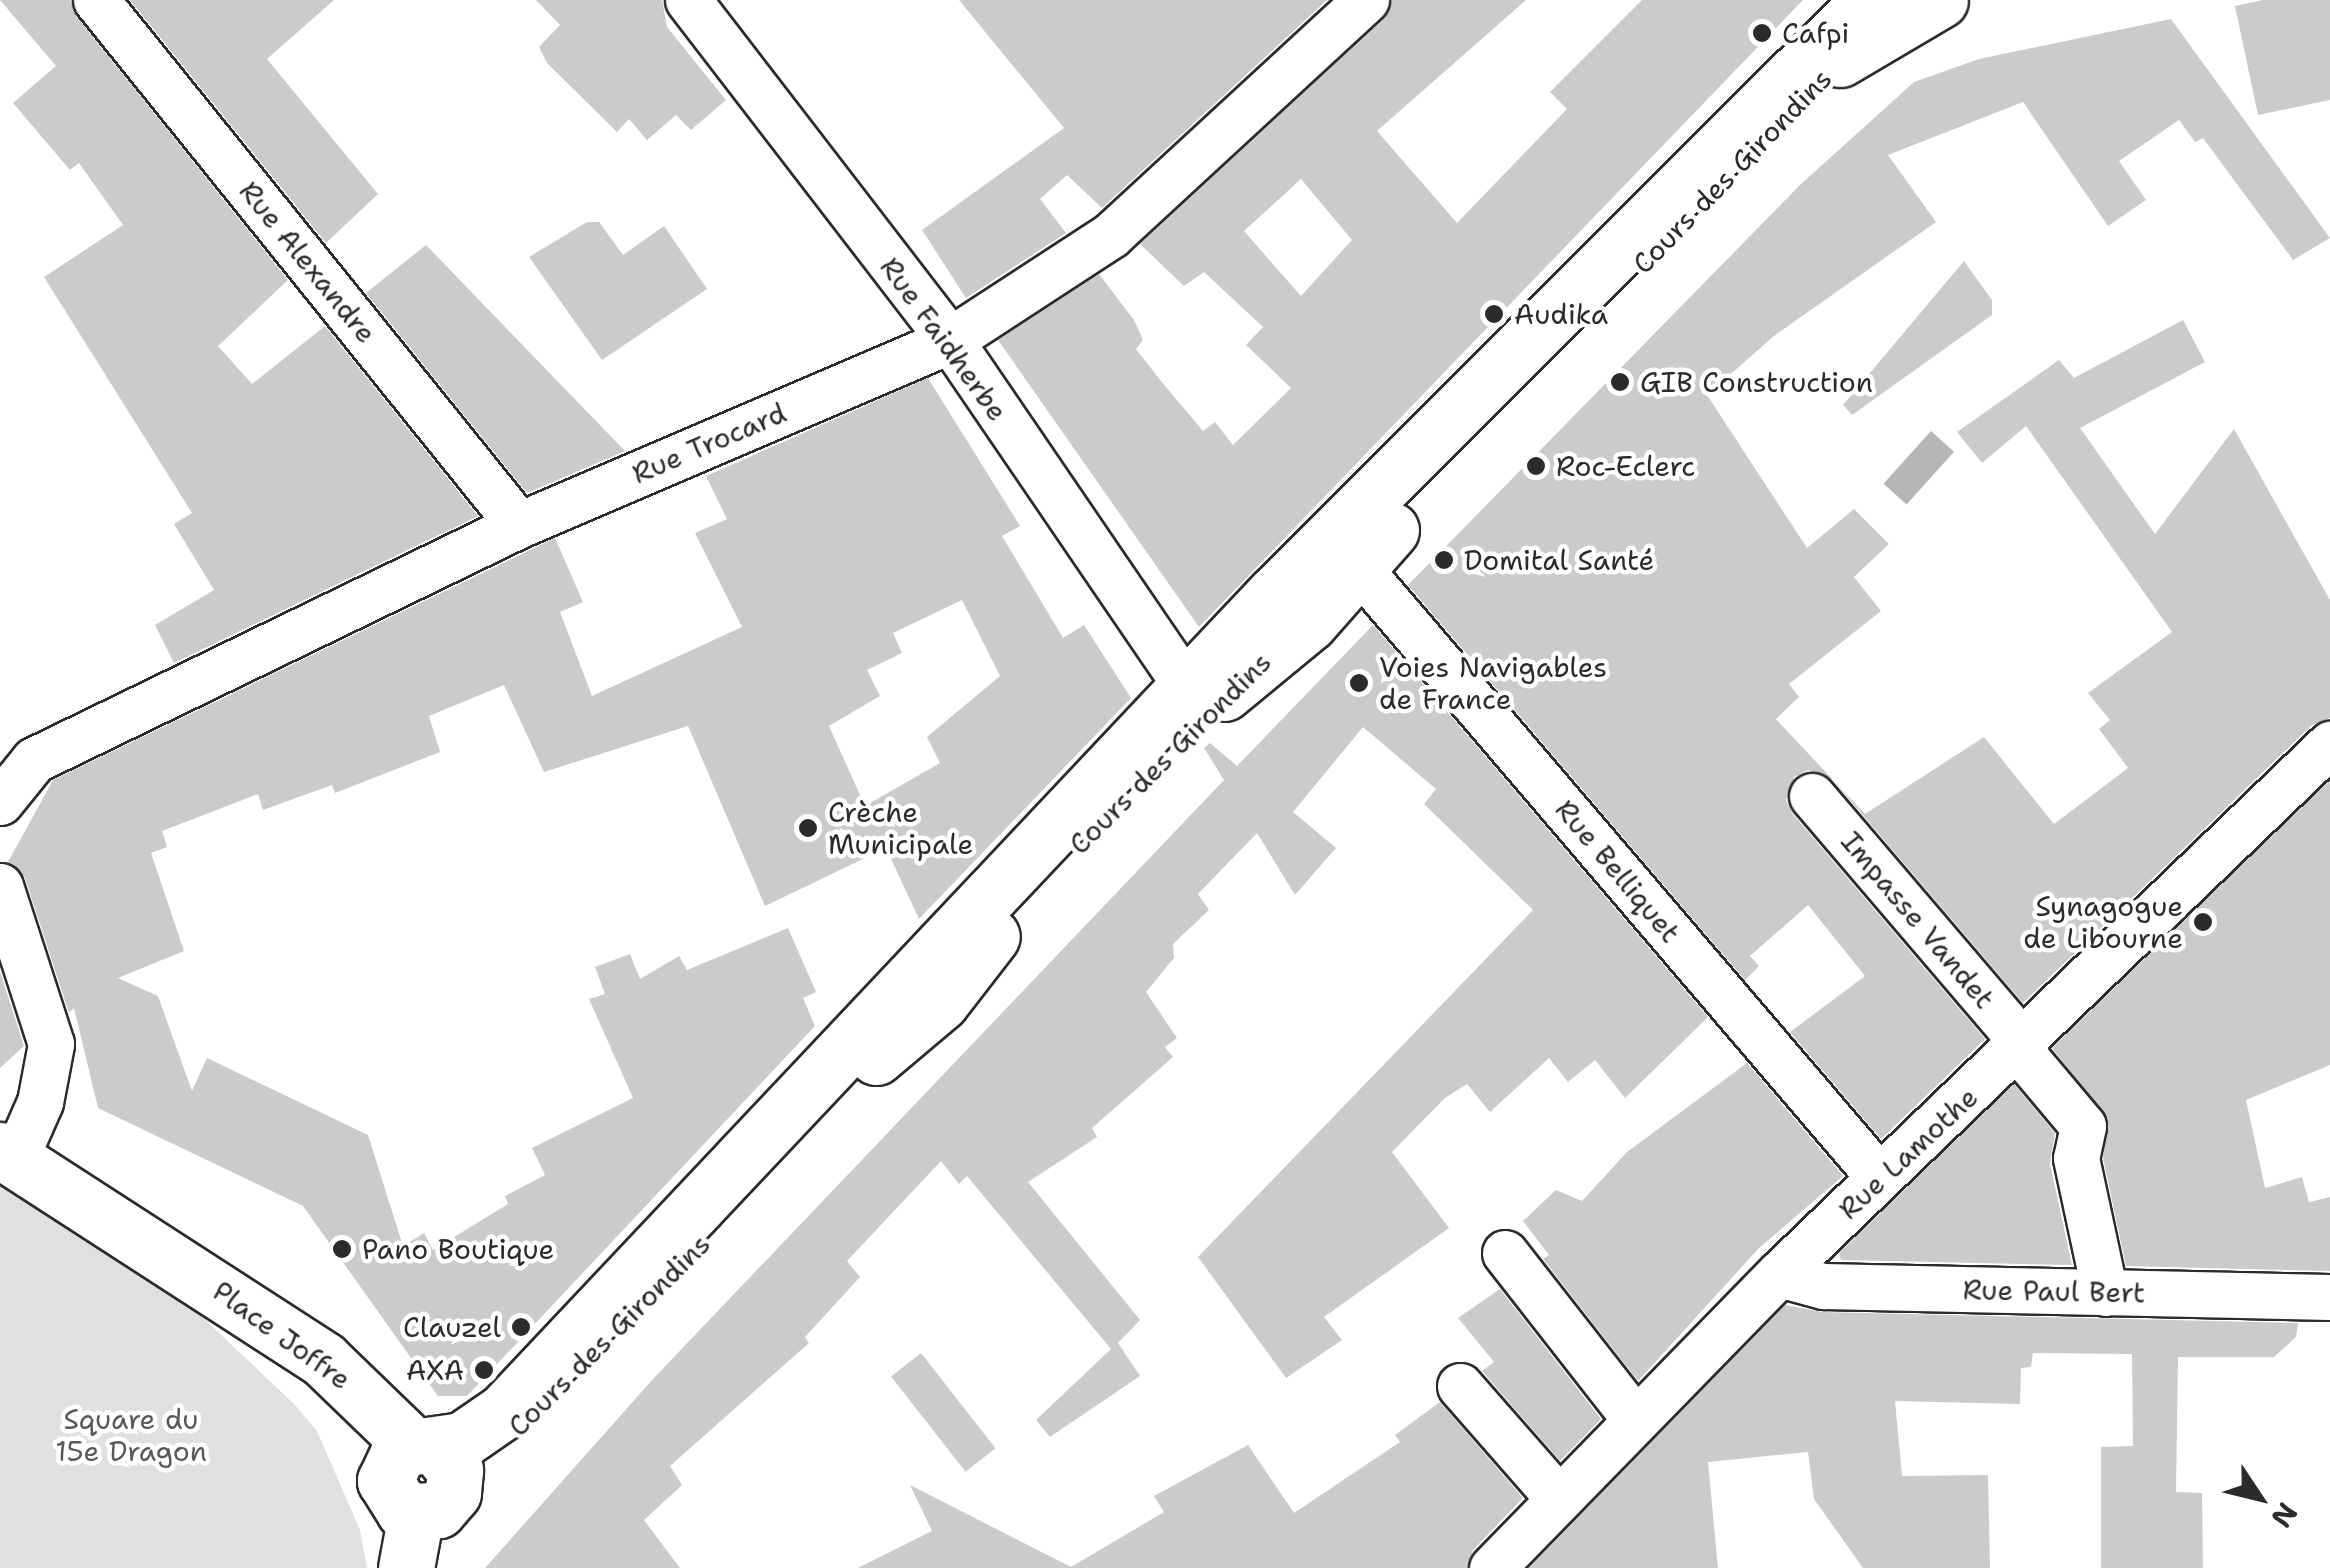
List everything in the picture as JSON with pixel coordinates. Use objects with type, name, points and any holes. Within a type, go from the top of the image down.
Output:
[{"type":"main road","name":"Cours des Girondins","points":[[421,1471],[504,1411],[1187,688],[1869,0]]},
{"type":"main road","name":"Cours des Girondins","points":[[421,1471],[562,1389],[888,1044],[940,1002],[987,941],[1250,666],[1309,623],[1358,566],[1800,96],[1867,39],[1940,0]]},
{"type":"main road","name":"Place Joffre","points":[[8,1154],[323,1359],[421,1471]]},
{"type":"main road","points":[[406,1568],[421,1471]]},
{"type":"street","name":"Rue Alexandre","points":[[96,0],[519,525]]},
{"type":"street","name":"Rue Faidherbe","points":[[688,0],[950,340],[1187,688]]},
{"type":"street","name":"Rue Trocard","points":[[0,802],[34,760],[519,525],[950,340],[1112,236],[1366,0]]},
{"type":"street","name":"Rue Belliquet","points":[[1358,566],[1880,1177]]},
{"type":"street","name":"Rue Lamothe","points":[[1492,1568],[1634,1418],[1779,1274],[2022,1048],[2330,744]]},
{"type":"street","name":"Impasse Vandet","points":[[1812,796],[2083,1126],[2076,1158],[2105,1293]]},
{"type":"street","points":[[0,886],[51,1044],[40,1102],[8,1154]]},
{"type":"street","points":[[1505,1253],[1634,1418]]},
{"type":"street","name":"Rue Paul Bert","points":[[1779,1274],[1824,1286],[2330,1297]]},
{"type":"street","points":[[1460,1386],[1558,1498]]},
{"type":"green space","name":"Square du 15e Dragon","points":[[0,1186],[196,1311],[295,1405],[317,1431],[360,1530],[367,1568],[0,1568]]},
{"type":"shaded area","points":[[1931,431],[1954,452],[1907,505],[1883,484]]},
{"type":"building","points":[[0,0],[70,0],[76,16],[288,280],[218,346],[252,384],[325,326],[478,516],[174,663],[155,625],[214,590],[174,524],[192,513],[44,277],[123,225],[79,163],[70,170],[13,103],[56,66]]},
{"type":"building","points":[[130,0],[334,0],[267,59],[378,194],[326,243]]},
{"type":"building","points":[[536,0],[662,0],[667,27],[726,100],[691,130],[676,115],[647,140],[629,119],[617,132],[547,63],[539,47],[560,25]]},
{"type":"building","points":[[959,0],[1327,0],[1102,208],[1067,175],[1040,199],[1066,233],[966,298],[922,230],[1064,128]]},
{"type":"building","points":[[1392,0],[1526,0],[1377,131],[1457,223],[1567,109],[1550,92],[1642,0],[1803,0],[1199,627],[998,340],[1099,274],[1134,320],[1143,340],[1136,349],[1161,381],[1203,431],[1215,422],[1233,445],[1291,388],[1246,345],[1263,327],[1204,272],[1184,286],[1140,244],[1384,19]],"holes":[[[1301,179],[1352,240],[1301,296],[1244,231]]]},
{"type":"building","points":[[2263,0],[2330,0],[2330,100],[2258,115],[2235,6]]},
{"type":"building","points":[[2171,19],[2330,238],[2293,260],[2203,138],[2195,142],[2179,120],[2119,161],[2146,200],[2108,226],[2023,102],[1888,155],[1936,222],[1775,335],[1707,395],[1807,548],[1854,509],[1889,544],[1854,577],[1881,611],[1789,684],[1799,697],[1776,719],[1865,814],[1984,737],[2054,824],[2128,768],[2099,729],[2110,720],[2088,693],[2172,632],[2026,426],[1982,463],[1957,432],[2059,360],[2074,378],[2183,320],[2205,362],[2080,428],[2155,534],[2234,429],[2330,600],[2330,718],[2312,725],[2023,1003],[1832,779],[1808,770],[1794,777],[1786,800],[1792,813],[1985,1039],[1881,1139],[1790,1032],[1865,976],[1808,905],[1750,956],[1759,966],[1745,980],[1408,585],[1800,185],[1914,82],[1979,59]]},
{"type":"building","points":[[587,222],[599,222],[623,255],[664,226],[707,289],[602,360],[529,257]]},
{"type":"building","points":[[426,245],[625,451],[527,493],[366,293]]},
{"type":"building","points":[[1964,261],[1992,300],[1992,315],[1852,415],[1843,405]]},
{"type":"building","points":[[928,378],[1020,526],[1002,536],[1063,638],[1084,625],[1131,698],[919,919],[886,848],[765,906],[688,726],[544,772],[504,685],[429,716],[440,752],[335,793],[332,785],[263,810],[258,794],[162,831],[167,847],[151,853],[184,951],[118,978],[158,996],[192,1091],[207,1058],[368,1135],[403,1246],[424,1233],[433,1250],[508,1204],[505,1196],[545,1175],[532,1148],[633,1098],[589,999],[605,994],[595,967],[630,954],[640,979],[679,956],[687,970],[788,928],[816,992],[803,998],[815,1026],[467,1396],[438,1396],[303,1206],[98,1108],[74,1008],[69,1013],[25,878],[8,862],[53,780],[555,538],[583,602],[560,612],[592,696],[742,627],[695,533],[727,519],[706,476]],"holes":[[[962,600],[1000,676],[927,737],[940,763],[865,806],[829,726],[880,696],[867,670],[902,653],[893,633]]]},
{"type":"building","points":[[1373,625],[1708,1017],[1625,1098],[1595,1060],[1568,1082],[1549,1058],[1490,1112],[1467,1084],[1445,1098],[1392,1152],[1449,1228],[1324,1317],[1342,1340],[1286,1378],[1198,1257],[1533,910],[1424,804],[1436,789],[1363,727],[1293,812],[1336,848],[1295,895],[1257,833],[1198,894],[1209,910],[1173,944],[1174,958],[1146,992],[1177,1038],[1165,1047],[1173,1057],[1092,1128],[1097,1137],[1028,1182],[1140,1320],[1118,1343],[1140,1376],[1050,1437],[1036,1420],[1111,1349],[967,1176],[959,1184],[941,1161],[847,1261],[860,1277],[805,1337],[809,1343],[670,1466],[682,1485],[644,1520],[680,1568],[485,1568],[653,1379],[1224,780],[1204,748],[1210,743],[1237,766]]},
{"type":"building","points":[[2330,780],[2330,1065],[2246,1100],[2265,1188],[2302,1177],[2309,1202],[2330,1197],[2330,1271],[2126,1266],[2103,1158],[2108,1119],[2052,1048]]},
{"type":"building","points":[[0,971],[24,1046],[0,1068]]},
{"type":"building","points":[[1747,1063],[1843,1176],[1759,1248],[1638,1381],[1543,1259],[1549,1255],[1523,1221],[1556,1190],[1582,1201],[1627,1152]]},
{"type":"building","points":[[2014,1084],[2055,1133],[2050,1164],[2072,1265],[1841,1260],[1839,1253]]},
{"type":"building","points":[[1500,1289],[1601,1419],[1560,1461],[1482,1371],[1494,1362],[1458,1318]]},
{"type":"building","points":[[1785,1305],[1822,1312],[2298,1323],[2296,1337],[2274,1357],[2178,1357],[2176,1492],[2202,1493],[2203,1568],[2101,1568],[2101,1447],[2133,1446],[2132,1354],[2033,1353],[2031,1367],[2021,1368],[2020,1404],[1895,1401],[1902,1476],[1988,1475],[1990,1568],[1863,1568],[1814,1499],[1808,1452],[1708,1462],[1718,1568],[1529,1568]]},
{"type":"building","points":[[921,1353],[995,1448],[966,1472],[891,1376]]},
{"type":"building","points":[[1440,1402],[1523,1498],[1473,1550],[1467,1568],[858,1568],[932,1531],[910,1485],[1071,1567],[1164,1512],[1154,1496],[1248,1445],[1294,1513],[1400,1442],[1395,1435]]},
{"type":"place","name":"Cafpi","points":[[1762,33]]},
{"type":"place","name":"Audika","points":[[1494,314]]},
{"type":"place","name":"GIB Construction","points":[[1620,382]]},
{"type":"place","name":"Roc-Eclerc","points":[[1536,466]]},
{"type":"place","name":"Domital Santé","points":[[1444,560]]},
{"type":"place","name":"Voies Navigables de France","points":[[1359,683]]},
{"type":"place","name":"Crèche Municipale","points":[[808,828]]},
{"type":"place","name":"Synagogue de Libourne","points":[[2203,922]]},
{"type":"place","name":"Pano Boutique","points":[[342,1249]]},
{"type":"place","name":"Clauzel","points":[[521,1327]]},
{"type":"place","name":"AXA","points":[[484,1370]]}]
